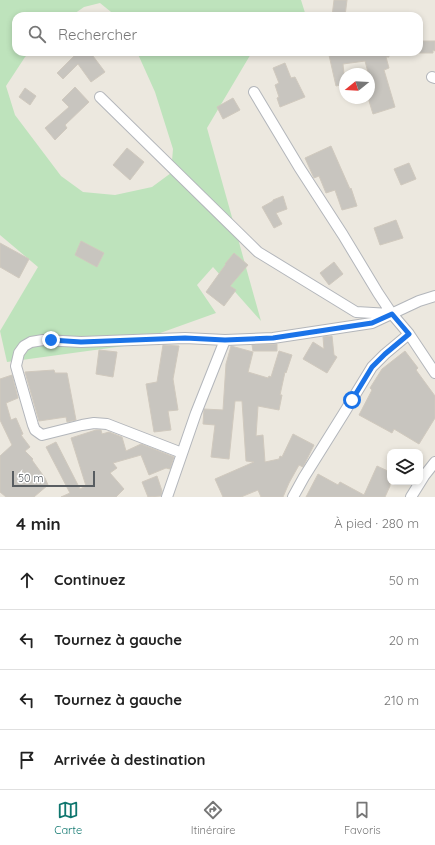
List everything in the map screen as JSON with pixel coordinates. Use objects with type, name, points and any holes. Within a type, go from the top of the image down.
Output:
[{"type":"street","points":[[254,92],[299,167],[392,314],[409,334],[435,373]]},
{"type":"street","points":[[100,97],[258,252],[356,312],[392,314]]},
{"type":"street","points":[[182,453],[107,424],[94,423],[42,435],[38,434],[33,425],[16,366],[19,353],[24,346],[30,342],[43,340],[70,342],[185,338],[225,340],[273,338],[372,323],[419,301],[435,296]]},
{"type":"street","points":[[293,497],[304,476],[372,367],[409,334]]},
{"type":"street","points":[[167,497],[196,414],[225,340]]},
{"type":"street","points":[[411,497],[435,462]]},
{"type":"green space","points":[[0,0],[301,0],[305,12],[111,12],[100,3],[84,7],[77,12],[12,12],[12,56],[26,56],[6,86],[15,115],[61,176],[83,192],[115,195],[152,187],[171,173],[173,149],[155,92],[139,56],[250,56],[207,128],[261,321],[213,267],[197,285],[216,313],[124,346],[7,362],[0,331],[38,267],[0,235]]},
{"type":"building","points":[[334,0],[347,0],[346,12],[332,12]]},
{"type":"building","points":[[423,41],[435,41],[435,51],[433,50],[433,53],[423,53]]},
{"type":"building","points":[[74,56],[93,56],[105,72],[91,82],[78,64],[63,79],[57,73]]},
{"type":"building","points":[[329,56],[389,56],[386,57],[389,68],[384,70],[395,107],[373,114],[370,104],[375,104],[375,68],[367,68],[365,61],[343,64],[343,68],[339,68],[339,85],[336,86]]},
{"type":"building","points":[[285,63],[291,78],[295,77],[305,97],[280,107],[277,98],[279,97],[275,85],[279,83],[273,68]]},
{"type":"building","points":[[75,87],[89,102],[65,125],[67,128],[55,140],[45,128],[69,107],[62,100]]},
{"type":"building","points":[[25,88],[36,96],[30,105],[19,97]]},
{"type":"building","points":[[233,98],[240,110],[223,119],[217,107]]},
{"type":"building","points":[[331,146],[350,189],[351,188],[357,206],[342,210],[335,190],[326,193],[319,176],[314,178],[305,158]]},
{"type":"building","points":[[127,148],[144,162],[130,180],[113,165]]},
{"type":"building","points":[[409,163],[416,179],[401,185],[394,169]]},
{"type":"building","points":[[283,196],[287,209],[276,213],[282,224],[274,228],[262,207]]},
{"type":"building","points":[[396,220],[403,238],[380,245],[374,228]]},
{"type":"building","points":[[81,241],[104,253],[97,267],[75,255]]},
{"type":"building","points":[[0,243],[29,259],[19,278],[0,267]]},
{"type":"building","points":[[234,253],[248,265],[230,286],[236,290],[224,306],[206,292]]},
{"type":"building","points":[[334,262],[343,274],[329,285],[320,273]]},
{"type":"building","points":[[332,336],[334,355],[337,357],[327,373],[303,359],[313,342],[324,349],[323,337]]},
{"type":"building","points":[[277,344],[277,351],[253,351],[252,345]]},
{"type":"building","points":[[163,345],[179,346],[173,379],[178,410],[168,411],[171,430],[154,432],[146,384],[157,382]]},
{"type":"building","points":[[231,346],[253,352],[248,372],[268,378],[269,376],[271,377],[279,351],[292,355],[286,373],[285,372],[280,395],[282,395],[279,410],[258,406],[256,436],[263,435],[265,462],[279,459],[280,456],[282,457],[293,434],[314,445],[303,467],[299,465],[283,497],[261,497],[258,490],[241,497],[223,497],[215,479],[254,462],[246,461],[242,401],[235,401],[229,459],[211,457],[215,425],[203,424],[204,409],[223,410],[226,364]]},
{"type":"building","points":[[99,350],[117,352],[113,377],[96,374]]},
{"type":"building","points":[[405,351],[418,368],[416,370],[435,396],[435,418],[419,444],[394,429],[392,433],[359,415],[372,390],[370,388],[382,369]]},
{"type":"building","points":[[54,370],[55,373],[67,373],[76,420],[67,422],[66,417],[39,421],[25,372]]},
{"type":"building","points":[[12,375],[18,398],[6,403],[11,420],[16,418],[23,434],[21,435],[30,447],[25,451],[33,459],[32,460],[45,478],[48,485],[34,497],[6,497],[0,492],[0,456],[12,445],[0,420],[0,379]]},
{"type":"building","points":[[96,430],[101,430],[102,434],[109,432],[122,437],[126,451],[141,444],[174,457],[170,469],[166,468],[149,475],[141,455],[113,463],[117,468],[110,473],[124,489],[116,497],[61,497],[70,493],[46,447],[56,442],[80,489],[86,486],[71,438]]},
{"type":"building","points":[[377,466],[387,471],[387,485],[390,486],[385,497],[306,497],[318,474],[338,485],[340,482],[364,495]]},
{"type":"building","points":[[157,476],[162,491],[161,496],[148,497],[142,482]]},
{"type":"route","points":[[51,340],[81,342],[185,338],[225,340],[273,338],[372,323],[392,314],[409,334],[372,367],[352,400]]}]
